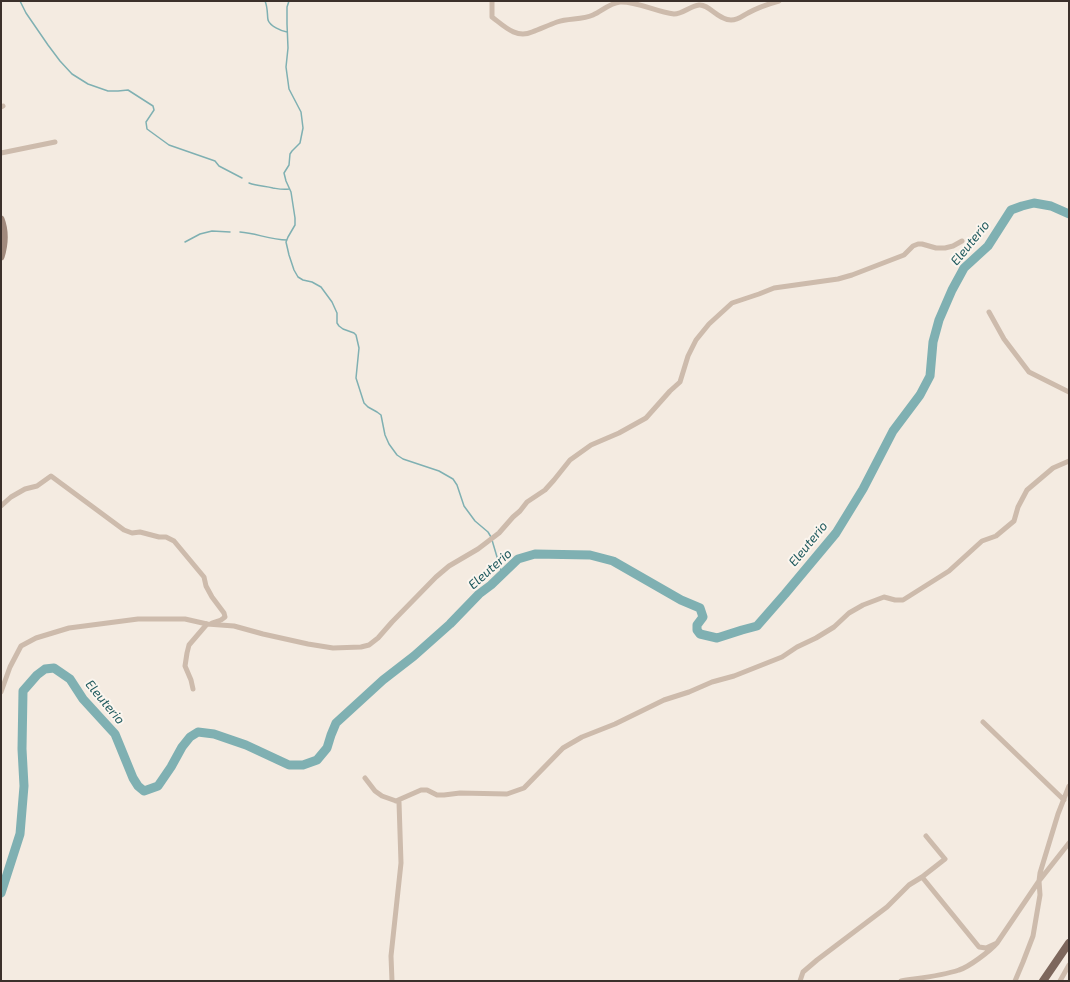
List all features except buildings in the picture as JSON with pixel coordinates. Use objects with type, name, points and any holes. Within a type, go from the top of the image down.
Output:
[{"type":"main road","points":[[1043,981],[1069,943]]},
{"type":"street","points":[[492,1],[492,17],[507,29],[516,34],[524,35],[558,22],[592,15],[618,2],[627,2],[675,14],[700,5],[706,6],[721,18],[731,20],[739,19],[747,13],[779,1]]},
{"type":"street","points":[[1,153],[55,142]]},
{"type":"street","points":[[1,219],[4,233],[4,246],[1,257]]},
{"type":"street","points":[[1,692],[10,667],[21,646],[36,638],[69,628],[138,619],[185,619],[209,624],[234,626],[308,644],[333,648],[361,647],[369,644],[378,638],[436,577],[499,533],[528,502],[545,490],[570,460],[591,445],[619,433],[646,418],[680,382],[688,356],[696,340],[732,303],[774,288],[838,279],[852,275],[904,255],[913,246],[918,244],[936,248],[945,248],[962,241]]},
{"type":"street","points":[[989,312],[1004,339],[1029,372],[1069,392]]},
{"type":"street","points":[[396,801],[421,790],[427,790],[437,795],[444,795],[460,793],[508,794],[519,790],[524,788],[563,748],[582,737],[614,724],[664,700],[782,657],[834,627],[849,613],[863,605],[884,597],[895,600],[903,600],[949,571],[982,541],[996,536],[1014,522],[1018,508],[1027,490],[1053,468],[1069,461]]},
{"type":"street","points":[[1,506],[11,498],[25,490],[37,486],[51,476],[124,530],[132,533],[140,532],[174,540],[204,577],[206,586],[224,613],[225,617],[209,624],[189,646],[185,666],[193,689]]},
{"type":"street","points":[[983,722],[1064,800]]},
{"type":"street","points":[[365,778],[375,791],[382,796],[399,802],[401,863],[391,956],[392,981]]},
{"type":"street","points":[[1015,981],[1033,936],[1040,895],[1039,881],[1041,866],[1069,786]]},
{"type":"street","points":[[800,981],[803,972],[823,954],[887,906],[910,885],[922,878],[945,859],[926,836]]},
{"type":"street","points":[[901,981],[946,974],[961,970],[993,948],[1039,881],[1069,843]]},
{"type":"street","points":[[922,878],[979,947],[986,948],[997,943]]},
{"type":"street","points":[[1060,981],[1069,965]]},
{"type":"waterway","points":[[20,1],[26,13],[48,45],[72,74],[88,84],[108,91],[128,90],[153,106],[154,110],[146,122],[147,129],[169,145],[215,161],[219,166],[242,178]]},
{"type":"waterway","points":[[265,1],[269,22],[276,28],[287,32]]},
{"type":"waterway","points":[[289,1],[287,7],[288,48],[286,67],[289,89],[301,112],[303,128],[300,143],[290,154],[289,165],[284,173],[291,192],[295,218],[295,225],[286,242],[294,270],[298,277],[321,287],[332,302],[337,313],[337,323],[339,326],[356,335],[359,348],[356,378],[364,403],[381,415],[385,435],[389,444],[397,455],[403,459],[439,471],[453,479],[457,485],[464,506],[475,521],[488,532],[491,537]]},
{"type":"waterway","points":[[249,183],[279,189],[289,189]]},
{"type":"waterway","name":"Eleuterio","points":[[1,893],[20,834],[24,786],[22,749],[23,691],[37,675],[45,669],[54,668],[70,679],[83,699],[115,734],[133,778],[138,786],[144,791],[158,786],[182,747],[190,737],[198,732],[214,734],[246,745],[289,765],[303,765],[317,760],[327,748],[336,723],[383,680],[414,656],[450,624],[479,594],[491,585],[518,559],[535,554],[590,555],[613,561],[681,600],[700,608],[703,617],[697,625],[697,630],[700,634],[717,638],[757,626],[836,533],[863,489],[893,431],[920,395],[930,376],[933,342],[939,320],[952,290],[964,268],[988,246],[1011,210],[1034,203],[1051,206],[1069,214]]},
{"type":"waterway","points":[[185,242],[200,234],[212,231],[230,232]]},
{"type":"waterway","points":[[240,232],[287,240]]},
{"type":"waterway","points":[[492,540],[502,574]]}]
